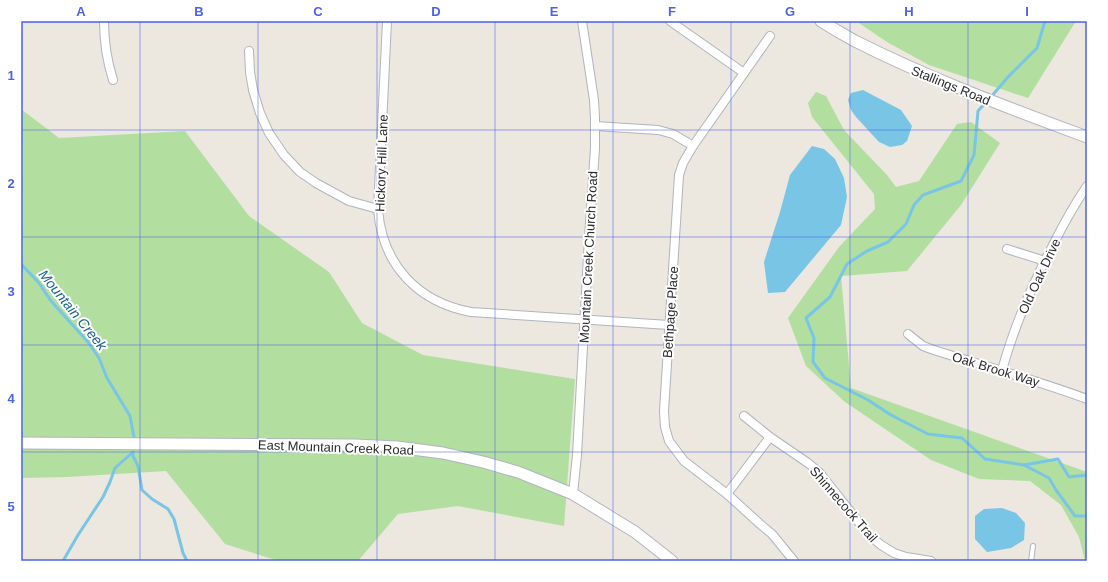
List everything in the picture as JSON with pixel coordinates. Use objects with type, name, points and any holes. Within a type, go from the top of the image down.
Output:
[{"type":"main road","name":"Stallings Road","points":[[821,21],[854,40],[908,67],[1017,111],[1087,137]]},
{"type":"main road","name":"East Mountain Creek Road","points":[[21,444],[355,445],[397,447],[443,453],[518,472],[573,494],[630,529],[672,561]]},
{"type":"street","points":[[104,21],[105,49],[113,80]]},
{"type":"street","name":"Hickory Hill Lane","points":[[387,21],[378,209],[381,233],[391,256],[405,278],[415,287],[437,301],[471,312],[669,325]]},
{"type":"street","name":"Mountain Creek Church Road","points":[[573,494],[577,455],[595,148],[594,100],[582,21]]},
{"type":"street","points":[[670,21],[744,73]]},
{"type":"street","name":"Bethpage Place","points":[[770,36],[693,146],[683,163],[679,175],[664,412],[665,427],[669,441],[684,461],[727,494],[772,534],[794,561]]},
{"type":"street","points":[[249,51],[253,90],[260,113],[269,133],[284,155],[300,172],[316,183],[350,201],[378,209]]},
{"type":"street","points":[[595,126],[646,129],[665,132],[673,134],[693,146]]},
{"type":"street","name":"Old Oak Drive","points":[[1002,370],[1016,327],[1044,261],[1087,186]]},
{"type":"street","points":[[1007,249],[1044,261]]},
{"type":"street","name":"Oak Brook Way","points":[[908,334],[923,346],[931,349],[1002,370],[1087,399]]},
{"type":"street","name":"Shinnecock Trail","points":[[744,416],[818,472],[868,534],[881,545],[894,553],[906,557],[931,561]]},
{"type":"street","points":[[727,494],[770,437]]},
{"type":"lane","points":[[1031,561],[1032,546]]},
{"type":"green space","points":[[856,21],[1076,21],[1028,98],[929,65],[887,42]]},
{"type":"green space","points":[[816,92],[826,96],[844,130],[887,175],[896,187],[919,181],[957,124],[971,122],[1000,143],[961,205],[907,271],[841,276],[851,388],[1087,472],[1087,561],[1085,561],[1079,537],[1061,505],[1030,481],[979,479],[931,460],[845,402],[806,366],[788,318],[839,247],[875,209],[874,194],[812,117],[808,103]]},
{"type":"green space","points":[[21,109],[59,138],[185,131],[249,216],[329,272],[362,323],[423,355],[575,379],[564,526],[458,506],[398,514],[358,561],[279,561],[225,544],[166,471],[67,477],[21,478]]},
{"type":"water","points":[[863,90],[901,110],[912,126],[907,141],[902,145],[890,147],[879,142],[851,110],[848,100],[851,93]]},
{"type":"water","points":[[812,146],[824,149],[835,159],[844,178],[847,197],[841,225],[785,292],[768,293],[764,262],[790,175]]},
{"type":"water","points":[[1002,508],[1016,513],[1025,523],[1024,540],[1011,548],[987,552],[975,539],[975,516],[984,509]]},
{"type":"waterway","points":[[991,97],[1008,77],[1037,48],[1045,21]]},
{"type":"waterway","points":[[987,101],[978,111],[974,155],[961,181],[923,195],[914,205],[906,224],[888,242],[867,251],[847,264],[830,297],[806,318],[814,338],[813,362],[825,378],[868,400],[891,415],[928,434],[962,438],[985,459],[1024,465],[1049,478],[1075,516],[1087,516]]},
{"type":"waterway","name":"Mountain Creek","points":[[21,264],[39,283],[51,301],[88,342],[99,358],[107,378],[130,416],[134,437]]},
{"type":"waterway","points":[[133,452],[133,456],[138,466],[142,490],[152,499],[168,509],[174,519],[183,553],[187,561]]},
{"type":"waterway","name":"Mountain Creek","points":[[63,561],[103,497],[115,468],[133,452]]},
{"type":"waterway","points":[[1024,465],[1058,459],[1069,477],[1087,475]]}]
